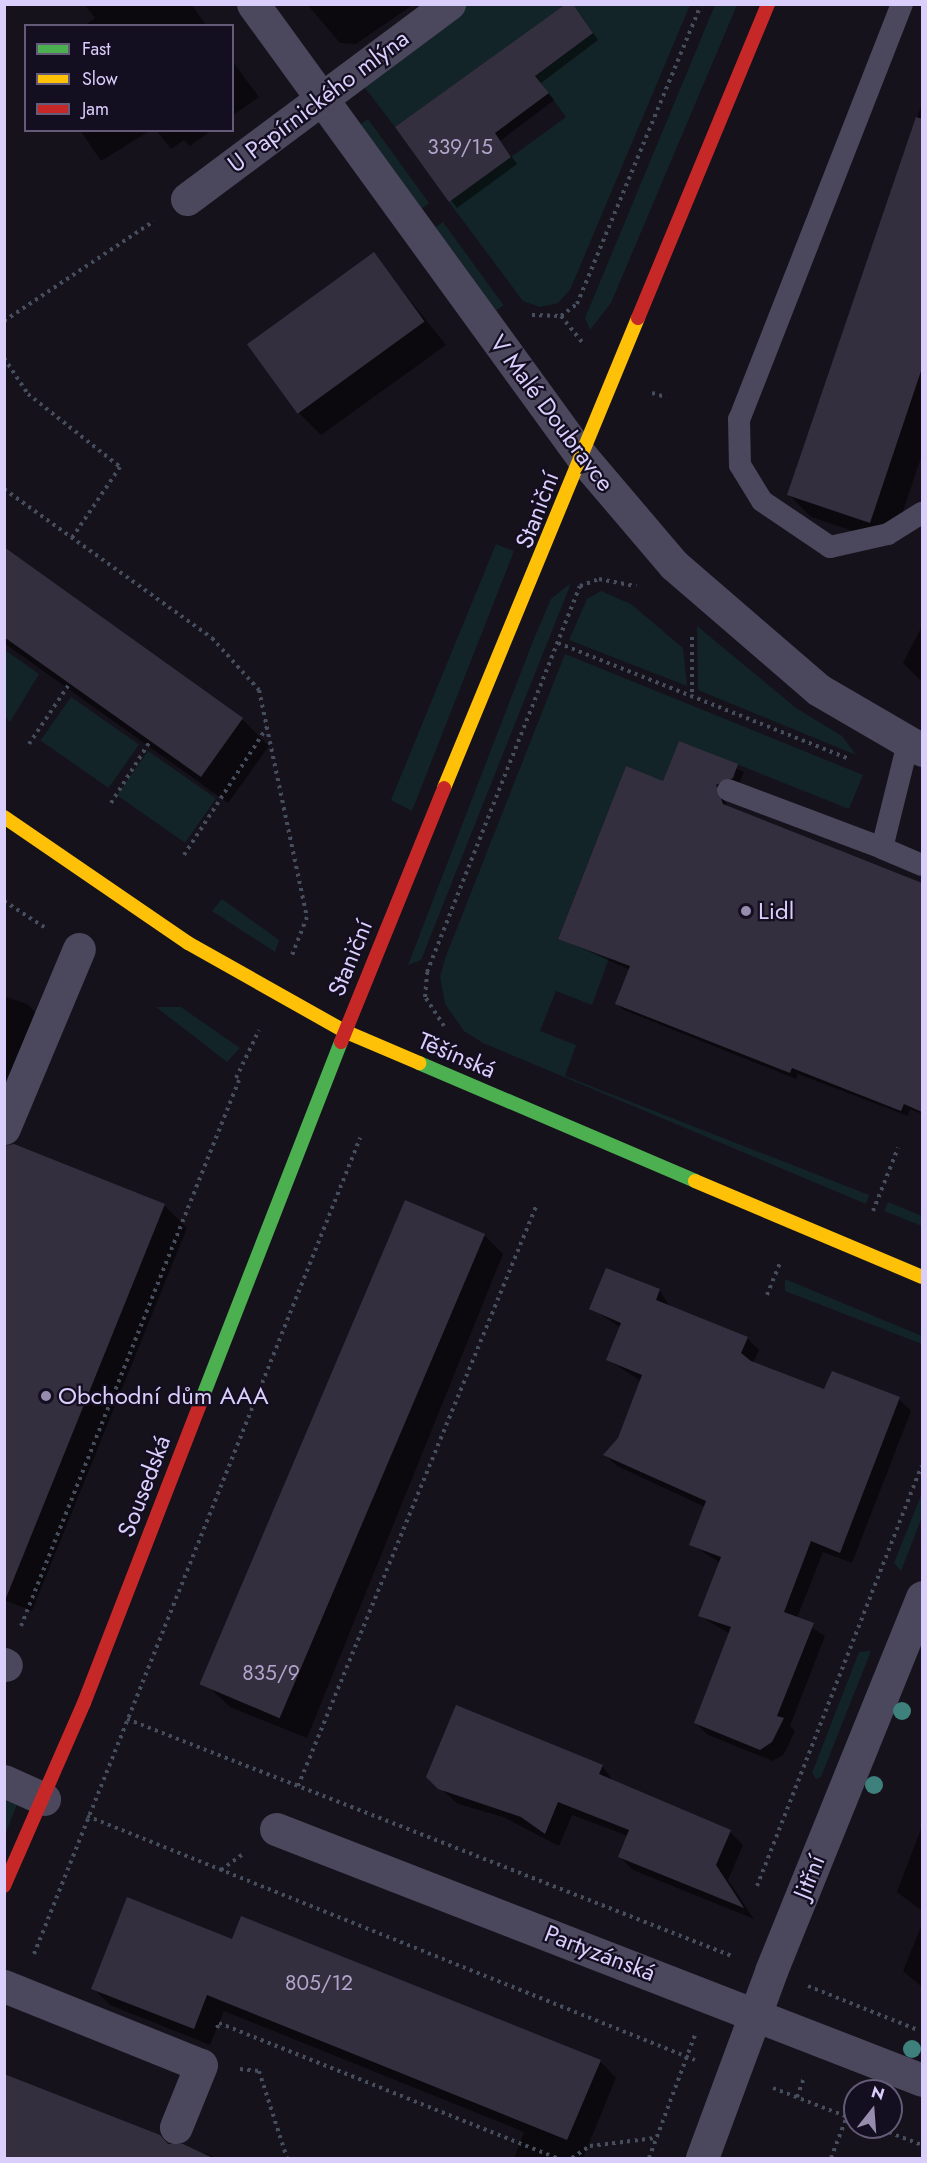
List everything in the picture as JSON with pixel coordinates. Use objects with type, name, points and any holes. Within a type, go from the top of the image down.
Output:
[{"type":"street","name":"V Malé Doubravce","points":[[253,4],[321,102],[582,457],[674,565],[819,690],[915,747]]},
{"type":"street","name":"U Papírnického mlýna","points":[[187,199],[321,102],[349,74],[449,4]]},
{"type":"street","name":"Staniční","points":[[344,1031],[582,457],[666,240],[768,4]]},
{"type":"street","name":"Těšínská","points":[[4,817],[188,943],[344,1031],[922,1277]]},
{"type":"street","points":[[4,1128],[79,949]]},
{"type":"street","name":"Sousedská","points":[[4,1886],[44,1799],[344,1031]]},
{"type":"street","name":"Jitřní","points":[[702,2158],[771,1971],[922,1597]]},
{"type":"street","points":[[4,1781],[44,1799]]},
{"type":"street","name":"Partyzánská","points":[[276,1829],[756,2012],[922,2080]]},
{"type":"street","points":[[12,1989],[201,2065],[176,2127]]},
{"type":"lane","points":[[902,4],[739,419],[740,465],[762,501],[831,547],[888,534],[922,513]]},
{"type":"lane","points":[[882,848],[898,784],[915,747]]},
{"type":"lane","points":[[728,790],[922,865]]},
{"type":"path","points":[[521,308],[538,319],[561,316],[577,304],[701,4]]},
{"type":"path","points":[[4,321],[187,199]]},
{"type":"path","points":[[4,358],[28,394],[120,467],[72,538]]},
{"type":"path","points":[[4,489],[212,638],[259,690],[307,917],[277,993],[237,1079],[5,1665]]},
{"type":"path","points":[[453,1034],[425,997],[427,972],[580,586],[599,579],[647,591]]},
{"type":"path","points":[[692,630],[692,697]]},
{"type":"path","points":[[558,643],[898,784]]},
{"type":"path","points":[[29,744],[68,686]]},
{"type":"path","points":[[184,855],[267,727]]},
{"type":"path","points":[[111,803],[149,743]]},
{"type":"path","points":[[12,1989],[88,1817],[360,1138]]},
{"type":"path","points":[[871,1216],[898,1148]]},
{"type":"path","points":[[298,1786],[537,1204]]},
{"type":"path","points":[[861,1212],[882,1221]]},
{"type":"path","points":[[752,1899],[922,1466]]},
{"type":"path","points":[[136,1723],[922,2032]]},
{"type":"path","points":[[44,1799],[687,2058],[843,2114]]},
{"type":"path","points":[[730,1955],[734,1944]]},
{"type":"path","points":[[649,2158],[710,1995]]},
{"type":"path","points":[[287,2158],[259,2072],[201,2065],[219,2023],[557,2158]]},
{"type":"path","points":[[831,2158],[843,2126]]},
{"type":"path","points":[[572,2158],[590,2146],[656,2138]]},
{"type":"path","points":[[903,2138],[922,2145]]},
{"type":"shaded area","points":[[466,5],[566,5],[395,127],[358,79]]},
{"type":"shaded area","points":[[573,5],[690,5],[570,290],[558,303],[540,307],[523,301],[449,202],[566,117],[535,75]]},
{"type":"shaded area","points":[[715,5],[737,5],[611,303],[590,330],[585,318]]},
{"type":"shaded area","points":[[368,119],[429,203],[422,208],[361,124]]},
{"type":"shaded area","points":[[443,222],[504,305],[496,311],[436,227]]},
{"type":"shaded area","points":[[496,544],[514,551],[412,811],[391,800]]},
{"type":"shaded area","points":[[571,583],[421,960],[408,965],[533,641],[551,599]]},
{"type":"shaded area","points":[[601,591],[631,604],[683,648],[687,686],[569,640],[587,599]]},
{"type":"shaded area","points":[[697,626],[796,708],[842,736],[856,755],[698,690]]},
{"type":"shaded area","points":[[5,650],[39,674],[10,722],[5,717]]},
{"type":"shaded area","points":[[565,654],[863,775],[849,809],[679,741],[663,781],[626,766],[558,938],[609,958],[592,1005],[556,991],[540,1031],[576,1045],[565,1076],[869,1195],[866,1204],[483,1043],[464,1031],[445,1004],[440,976],[446,956]]},
{"type":"shaded area","points":[[71,697],[139,745],[109,788],[41,740]]},
{"type":"shaded area","points":[[148,751],[216,799],[185,843],[117,795]]},
{"type":"shaded area","points":[[222,899],[279,940],[275,952],[212,911]]},
{"type":"shaded area","points":[[156,1007],[181,1007],[240,1048],[227,1062]]},
{"type":"shaded area","points":[[888,1202],[922,1216],[922,1226],[884,1211]]},
{"type":"shaded area","points":[[785,1279],[922,1336],[922,1344],[785,1291]]},
{"type":"shaded area","points":[[922,1493],[922,1517],[901,1571],[894,1563]]},
{"type":"shaded area","points":[[871,1651],[821,1777],[816,1779],[812,1773],[859,1652]]},
{"type":"shaded area","points":[[5,1787],[21,1794],[5,1835]]},
{"type":"building","points":[[566,4],[573,4],[593,33],[535,76],[549,93],[495,133],[511,157],[449,202],[395,127]]},
{"type":"building","points":[[916,117],[922,119],[922,368],[870,523],[787,495]]},
{"type":"building","points":[[374,252],[425,322],[298,414],[247,344]]},
{"type":"building","points":[[4,547],[243,718],[201,777],[4,637]]},
{"type":"building","name":"Lidl","points":[[679,741],[738,764],[733,778],[716,785],[723,804],[922,883],[922,1112],[904,1104],[901,1111],[792,1068],[790,1073],[615,1004],[630,966],[558,939],[626,766],[663,781]]},
{"type":"building","name":"Obchodní dům AAA","points":[[14,1144],[165,1204],[6,1598],[4,1146]]},
{"type":"building","points":[[405,1200],[485,1234],[280,1718],[199,1684]]},
{"type":"building","points":[[606,1268],[660,1289],[656,1300],[748,1337],[741,1353],[751,1361],[824,1389],[832,1371],[900,1397],[840,1553],[811,1541],[784,1612],[814,1623],[777,1716],[784,1718],[772,1742],[760,1750],[694,1723],[731,1627],[698,1616],[721,1557],[689,1545],[706,1501],[603,1455],[618,1438],[642,1375],[606,1360],[621,1323],[589,1309]]},
{"type":"building","points":[[456,1705],[603,1765],[599,1774],[731,1830],[716,1865],[744,1908],[618,1857],[629,1830],[558,1802],[545,1834],[521,1817],[438,1789],[426,1777]]},
{"type":"building","points":[[127,1897],[232,1939],[241,1916],[601,2060],[567,2140],[207,1995],[194,2029],[91,1989]]},
{"type":"building","points":[[4,2074],[160,2135],[168,2144],[183,2144],[213,2158],[4,2158]]},
{"type":"traffic: fast","points":[[201,1401],[341,1042]]},
{"type":"traffic: fast","points":[[419,1063],[695,1181]]},
{"type":"traffic: slow","points":[[444,788],[638,318]]},
{"type":"traffic: slow","points":[[4,817],[188,943],[344,1031],[419,1063]]},
{"type":"traffic: slow","points":[[695,1181],[922,1277]]},
{"type":"traffic: jam","points":[[638,318],[768,4]]},
{"type":"traffic: jam","points":[[341,1042],[444,788]]},
{"type":"traffic: jam","points":[[4,1886],[84,1703],[201,1401]]},
{"type":"place","name":"Lidl","points":[[746,911]]},
{"type":"place","name":"Obchodní dům AAA","points":[[46,1396]]}]
